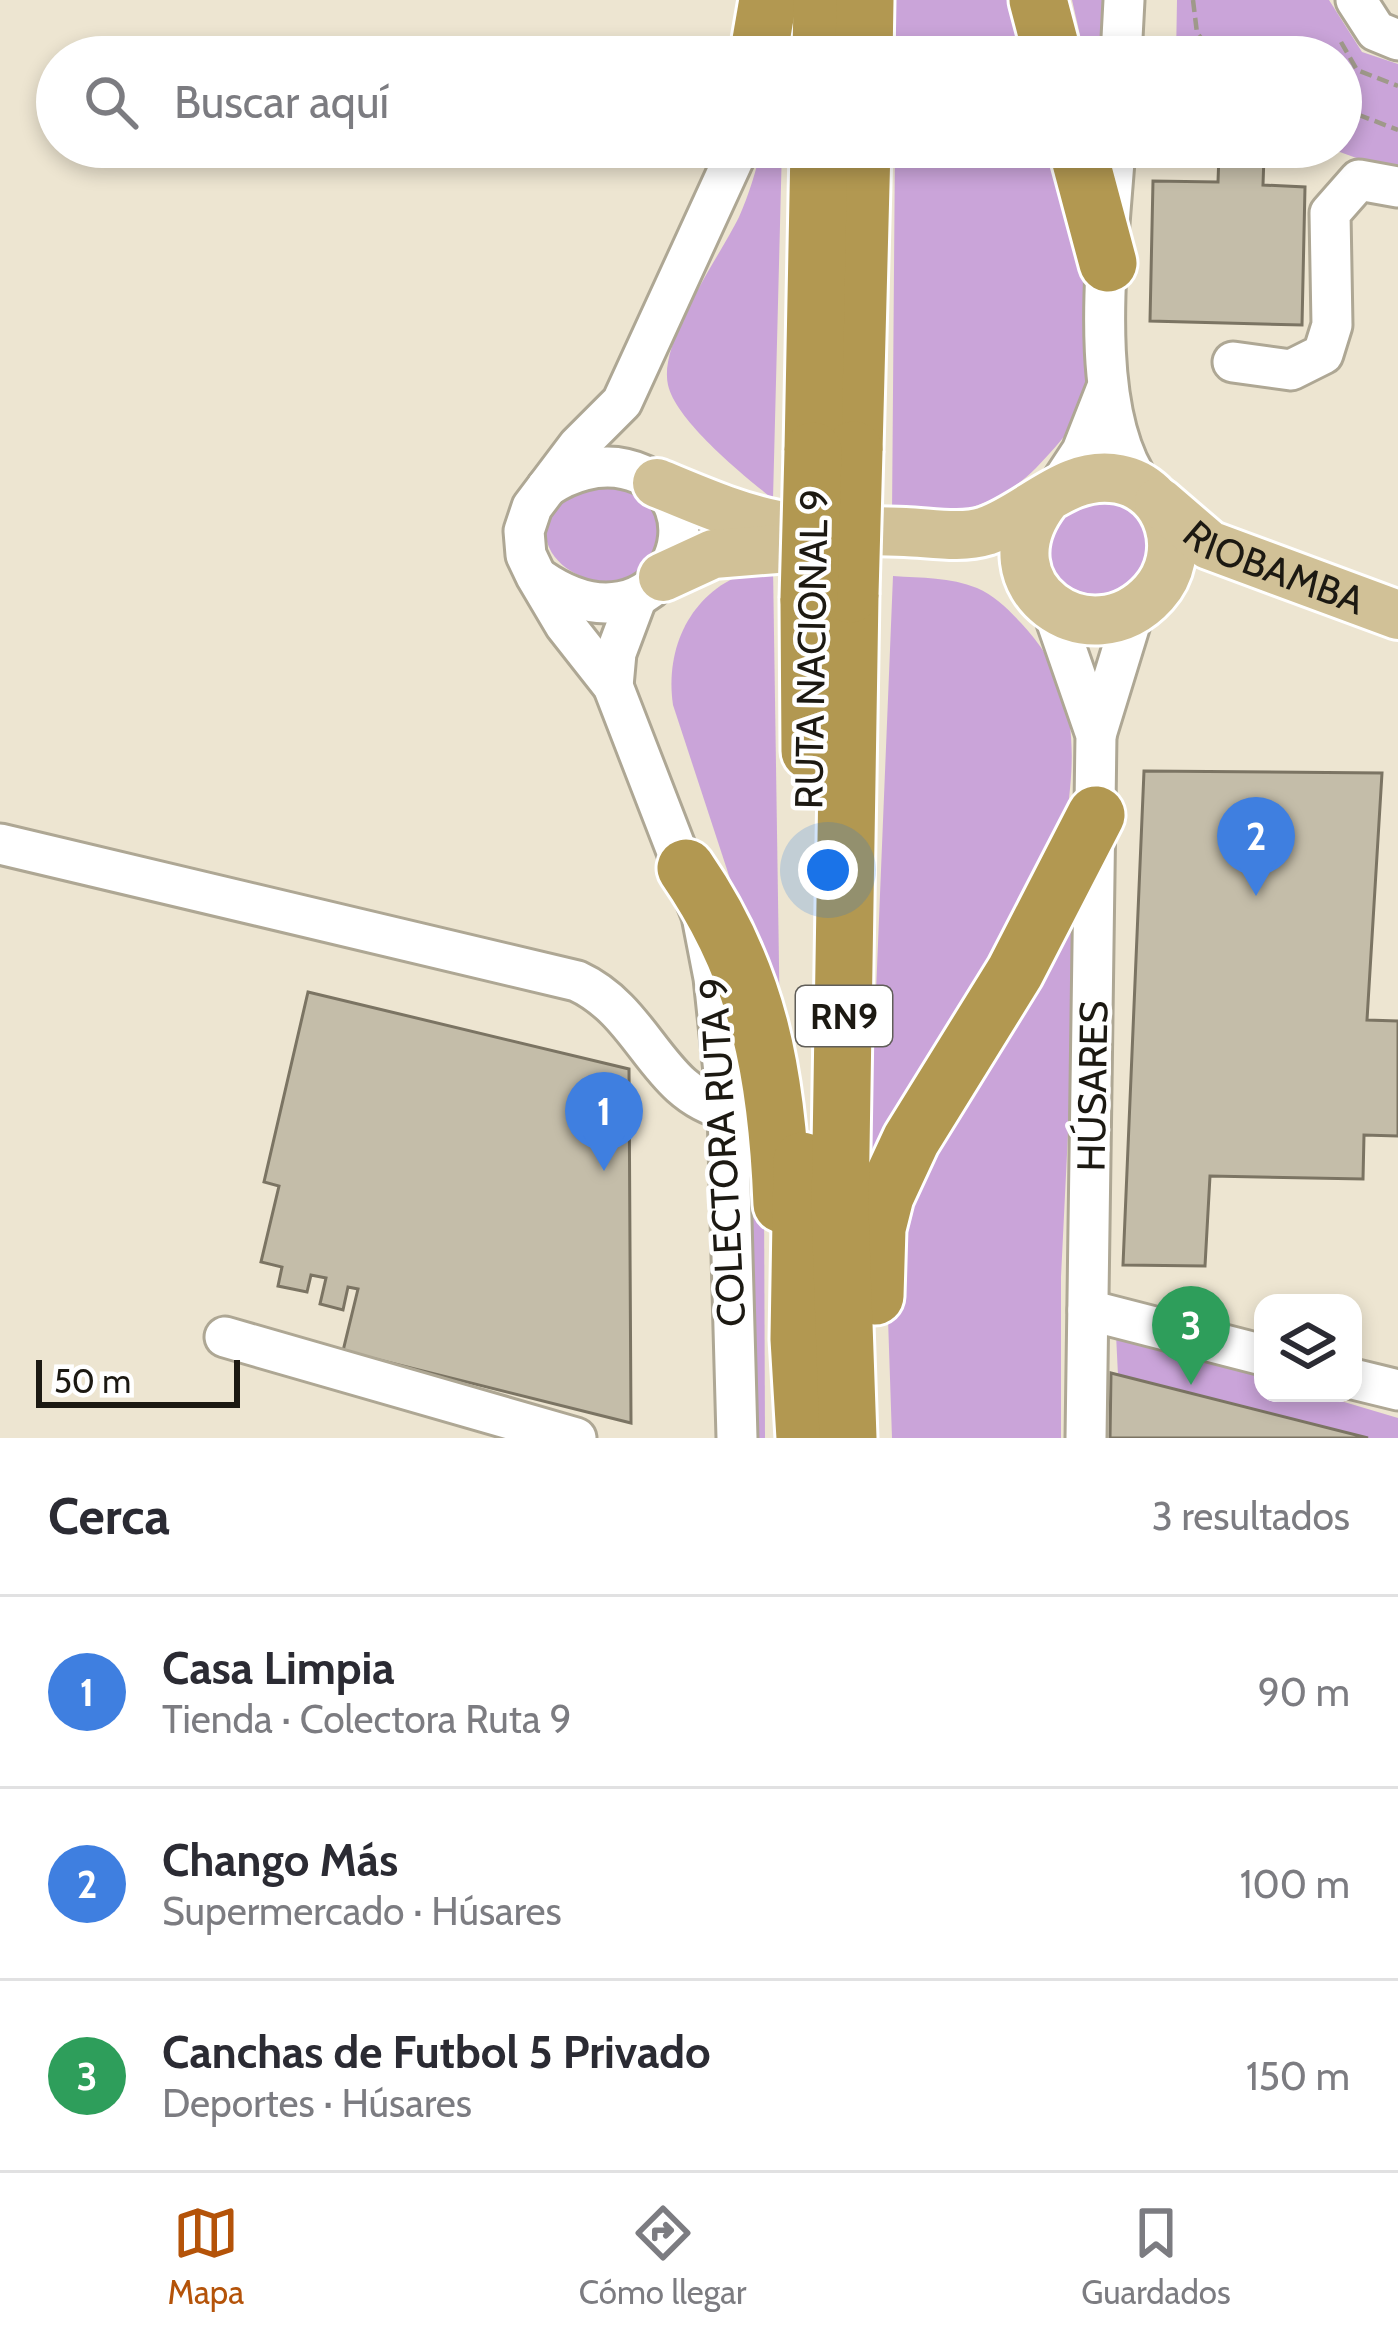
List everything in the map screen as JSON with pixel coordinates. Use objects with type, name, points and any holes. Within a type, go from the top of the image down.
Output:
[{"type":"highway","points":[[821,36],[822,0]]},
{"type":"highway","points":[[865,36],[866,0]]},
{"type":"highway","points":[[1038,0],[1047,36]]},
{"type":"highway","name":"RUTA NACIONAL 9","points":[[805,1438],[799,1339],[833,450],[820,168]]},
{"type":"highway","name":"RUTA NACIONAL 9","points":[[833,450],[860,168]]},
{"type":"highway","points":[[1083,168],[1108,263]]},
{"type":"highway","name":"RUTA NACIONAL 9","points":[[830,596],[848,1438]]},
{"type":"highway","points":[[877,1438],[875,1258],[885,1196],[911,1140],[1016,972],[1096,815]]},
{"type":"highway","points":[[686,868],[712,907],[736,958],[772,1065],[779,1114],[788,1438]]},
{"type":"main road","points":[[648,478],[777,525],[965,535],[985,532],[1050,495],[1099,477],[1151,495],[1171,523],[1174,547],[1168,570],[1145,600],[1108,619],[1079,619],[1042,599],[998,564],[957,554],[782,546],[713,554],[650,587]]},
{"type":"main road","points":[[1042,599],[1023,567],[1022,543],[1050,495]]},
{"type":"main road","name":"RIOBAMBA","points":[[1151,495],[1209,544],[1398,615]]},
{"type":"main road","name":"RIOBAMBA","points":[[1145,600],[1192,580],[1243,583],[1398,643]]},
{"type":"street","points":[[1121,36],[1124,0]]},
{"type":"street","points":[[1356,0],[1376,31],[1398,40]]},
{"type":"street","points":[[650,587],[612,605],[586,604],[536,576],[526,555],[524,531],[532,507],[547,487],[622,402],[729,168]]},
{"type":"street","points":[[1114,168],[1108,263],[1109,380],[1120,449],[1151,495]]},
{"type":"street","points":[[1233,362],[1291,370],[1323,354],[1332,326],[1330,213],[1341,193],[1359,180],[1398,187]]},
{"type":"street","points":[[1050,495],[1082,452],[1109,380]]},
{"type":"street","points":[[613,686],[622,633],[680,538],[670,499],[648,478],[623,424],[622,402]]},
{"type":"street","points":[[547,487],[566,474],[596,468],[648,478]]},
{"type":"street","name":"COLECTORA RUTA 9","points":[[536,576],[565,626],[613,686],[686,868],[714,977],[728,1110],[737,1438]]},
{"type":"street","points":[[1042,599],[1096,735]]},
{"type":"street","points":[[1096,735],[1145,600]]},
{"type":"street","name":"HÚSARES","points":[[1086,1438],[1096,735]]},
{"type":"street","points":[[0,844],[577,981],[604,994],[617,1007],[677,1087],[699,1103],[728,1110]]},
{"type":"street","points":[[1088,1310],[1254,1353]]},
{"type":"street","points":[[224,1337],[576,1438]]},
{"type":"street","points":[[1362,1381],[1398,1390]]},
{"type":"path","points":[[1193,0],[1200,36]]},
{"type":"path","points":[[1362,116],[1398,130]]},
{"type":"shaded area","points":[[896,0],[1014,0],[1023,36],[896,36]]},
{"type":"shaded area","points":[[1072,0],[1103,0],[1101,36],[1080,36]]},
{"type":"shaded area","points":[[1177,0],[1329,0],[1352,36],[1176,36]]},
{"type":"shaded area","points":[[1362,52],[1398,64],[1398,173],[1362,160]]},
{"type":"shaded area","points":[[756,168],[781,168],[773,499],[713,447],[684,415],[668,385],[667,367],[681,323],[743,209]]},
{"type":"shaded area","points":[[895,168],[1060,168],[1092,317],[1091,383],[1082,410],[1055,448],[1004,493],[951,512],[892,514]]},
{"type":"shaded area","points":[[585,483],[638,489],[658,516],[653,555],[634,577],[607,582],[580,576],[557,559],[546,537],[553,510]]},
{"type":"shaded area","points":[[1076,499],[1129,501],[1151,526],[1142,568],[1120,592],[1087,594],[1049,573],[1049,523]]},
{"type":"shaded area","points":[[773,567],[780,1031],[673,705],[672,680],[682,634],[708,596],[748,572]]},
{"type":"shaded area","points":[[893,576],[977,588],[1021,623],[1040,647],[1064,696],[1071,776],[1064,834],[869,1164]]},
{"type":"shaded area","points":[[1080,888],[1061,1277],[1061,1438],[892,1438],[886,1259],[891,1230]]},
{"type":"shaded area","points":[[755,1121],[764,1194],[765,1438],[753,1438],[743,1124]]},
{"type":"shaded area","points":[[1116,1334],[1254,1375],[1254,1402],[1344,1402],[1398,1418],[1398,1438],[1121,1438]]},
{"type":"building","points":[[1218,168],[1264,168],[1263,185],[1305,187],[1302,325],[1150,321],[1153,181],[1218,182]]},
{"type":"building","points":[[1144,771],[1382,773],[1367,1020],[1398,1021],[1398,1136],[1364,1135],[1363,1179],[1210,1176],[1205,1266],[1123,1265]]},
{"type":"building","points":[[308,992],[629,1069],[631,1423],[343,1351],[358,1289],[348,1287],[343,1310],[320,1304],[326,1278],[311,1275],[307,1292],[278,1286],[282,1267],[261,1262],[279,1186],[264,1182]]},
{"type":"building","points":[[1111,1373],[1368,1438],[1110,1438]]},
{"type":"place","name":"Chango Más","points":[[1256,896]]},
{"type":"place","name":"Casa Limpia","points":[[604,1171]]},
{"type":"place","name":"Canchas de Futbol 5 Privado","points":[[1191,1385]]}]
